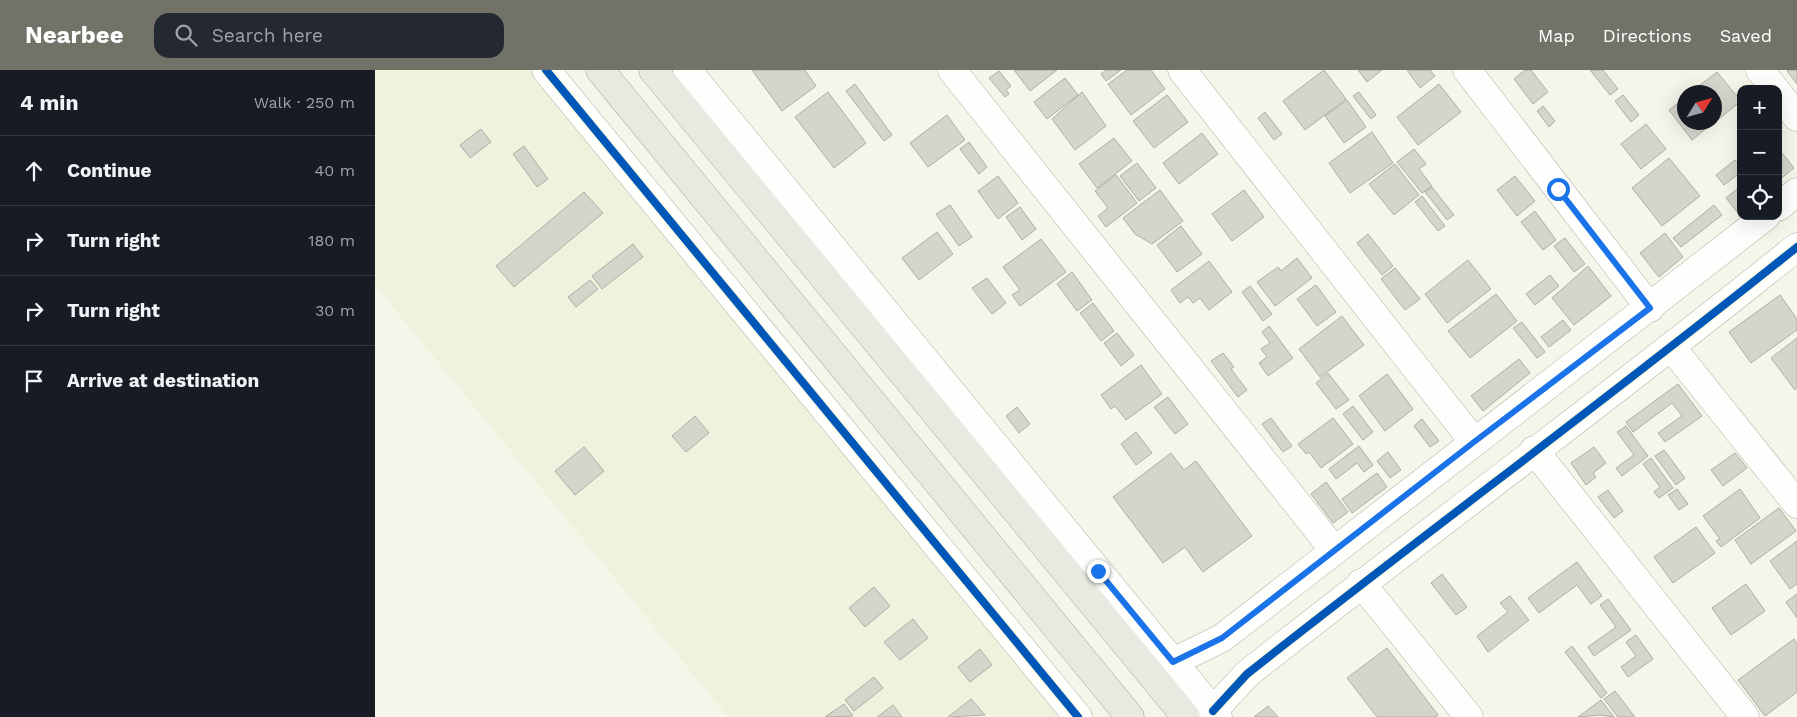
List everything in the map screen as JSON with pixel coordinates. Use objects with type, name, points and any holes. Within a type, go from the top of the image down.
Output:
[{"type":"main road","points":[[600,70],[1131,717]]},
{"type":"main road","points":[[653,70],[1186,717]]},
{"type":"street","points":[[546,70],[1078,717]]},
{"type":"street","points":[[687,70],[1216,714],[1247,674],[1361,583],[1534,450],[1672,348],[1797,247]]},
{"type":"street","points":[[952,70],[1334,550]]},
{"type":"street","points":[[1182,70],[1474,442]]},
{"type":"street","points":[[1467,70],[1650,308]]},
{"type":"street","points":[[1760,70],[1772,85]]},
{"type":"street","points":[[1782,98],[1797,117]]},
{"type":"street","points":[[1782,203],[1797,192]]},
{"type":"street","points":[[1173,662],[1222,638],[1650,308],[1761,220]]},
{"type":"street","points":[[1672,348],[1797,504]]},
{"type":"street","points":[[1534,450],[1745,717]]},
{"type":"street","points":[[1361,583],[1469,717]]},
{"type":"shaded area","points":[[375,70],[546,70],[1078,717],[728,717],[375,285]]},
{"type":"building","points":[[752,70],[805,70],[816,86],[782,111]]},
{"type":"building","points":[[1014,70],[1057,70],[1030,91]]},
{"type":"building","points":[[1106,70],[1121,70],[1106,81],[1101,74]]},
{"type":"building","points":[[1127,70],[1151,70],[1165,89],[1131,115],[1108,84]]},
{"type":"building","points":[[1324,70],[1346,99],[1305,130],[1283,101]]},
{"type":"building","points":[[1358,70],[1382,70],[1367,82]]},
{"type":"building","points":[[1407,70],[1430,70],[1435,76],[1420,88]]},
{"type":"building","points":[[1525,70],[1531,70],[1548,92],[1533,104],[1514,79]]},
{"type":"building","points":[[1590,70],[1603,70],[1618,89],[1610,95]]},
{"type":"building","points":[[1797,70],[1797,84],[1787,71]]},
{"type":"building","points":[[999,71],[1011,86],[1006,90],[1009,94],[1005,97],[989,78]]},
{"type":"building","points":[[1717,72],[1737,96],[1737,104],[1722,116],[1722,85],[1700,85]]},
{"type":"building","points":[[1065,78],[1078,95],[1047,119],[1034,102]]},
{"type":"building","points":[[855,84],[892,135],[884,141],[846,91]]},
{"type":"building","points":[[1439,84],[1461,112],[1418,145],[1397,117]]},
{"type":"building","points":[[828,92],[866,143],[834,168],[795,117]]},
{"type":"building","points":[[1082,92],[1106,126],[1075,150],[1052,119]]},
{"type":"building","points":[[1359,92],[1376,115],[1371,119],[1353,96]]},
{"type":"building","points":[[1167,95],[1188,122],[1154,148],[1133,121]]},
{"type":"building","points":[[1623,95],[1639,115],[1631,122],[1615,101]]},
{"type":"building","points":[[1347,100],[1366,127],[1344,143],[1325,116]]},
{"type":"building","points":[[1677,104],[1677,120],[1669,110]]},
{"type":"building","points":[[1543,106],[1555,121],[1549,127],[1537,111]]},
{"type":"building","points":[[1265,112],[1282,134],[1274,140],[1258,118]]},
{"type":"building","points":[[947,115],[965,140],[928,167],[910,143]]},
{"type":"building","points":[[1646,124],[1666,149],[1641,169],[1621,144]]},
{"type":"building","points":[[481,129],[491,142],[470,158],[460,145]]},
{"type":"building","points":[[1684,130],[1704,130],[1692,140]]},
{"type":"building","points":[[1372,132],[1393,163],[1350,193],[1329,163]]},
{"type":"building","points":[[1202,133],[1218,154],[1179,184],[1163,163]]},
{"type":"building","points":[[1114,138],[1132,161],[1097,188],[1079,164]]},
{"type":"building","points":[[969,142],[987,167],[979,174],[960,149]]},
{"type":"building","points":[[524,146],[548,179],[537,187],[513,154]]},
{"type":"building","points":[[1414,149],[1426,164],[1419,169],[1432,186],[1422,193],[1397,162]]},
{"type":"building","points":[[1782,153],[1794,168],[1782,178]]},
{"type":"building","points":[[1669,158],[1700,196],[1662,226],[1632,188]]},
{"type":"building","points":[[1735,160],[1737,162],[1737,175],[1724,185],[1716,175]]},
{"type":"building","points":[[1137,163],[1156,188],[1139,201],[1120,176]]},
{"type":"building","points":[[1395,164],[1419,195],[1394,215],[1369,184]]},
{"type":"building","points":[[1116,175],[1137,203],[1106,227],[1098,216],[1108,208],[1095,191]]},
{"type":"building","points":[[998,176],[1018,203],[998,219],[978,191]]},
{"type":"building","points":[[1515,176],[1535,201],[1517,216],[1497,190]]},
{"type":"building","points":[[1432,187],[1454,215],[1447,220],[1425,192]]},
{"type":"building","points":[[1737,189],[1737,212],[1726,198]]},
{"type":"building","points":[[1160,190],[1183,221],[1152,244],[1135,234],[1123,218]]},
{"type":"building","points":[[1244,190],[1264,217],[1232,241],[1212,214]]},
{"type":"building","points":[[584,192],[603,213],[514,287],[496,266]]},
{"type":"building","points":[[1422,196],[1445,226],[1438,231],[1415,202]]},
{"type":"building","points":[[950,205],[972,237],[959,246],[936,214]]},
{"type":"building","points":[[1714,205],[1722,215],[1681,247],[1673,238]]},
{"type":"building","points":[[1020,207],[1036,229],[1022,240],[1006,217]]},
{"type":"building","points":[[1535,211],[1556,240],[1543,250],[1521,222]]},
{"type":"building","points":[[1181,226],[1202,254],[1177,272],[1157,245]]},
{"type":"building","points":[[937,232],[953,254],[919,280],[902,258]]},
{"type":"building","points":[[1665,233],[1683,257],[1659,277],[1640,253]]},
{"type":"building","points":[[1368,234],[1393,266],[1382,275],[1357,243]]},
{"type":"building","points":[[1565,238],[1585,264],[1574,272],[1554,246]]},
{"type":"building","points":[[1041,239],[1066,272],[1020,306],[1012,295],[1020,290],[1003,267]]},
{"type":"building","points":[[633,244],[643,257],[602,289],[592,276]]},
{"type":"building","points":[[1297,258],[1312,278],[1275,306],[1257,282],[1278,267],[1281,271]]},
{"type":"building","points":[[1468,260],[1491,289],[1447,323],[1425,294]]},
{"type":"building","points":[[1209,261],[1232,292],[1209,310],[1200,298],[1193,303],[1188,297],[1180,303],[1171,290]]},
{"type":"building","points":[[1588,266],[1611,296],[1574,325],[1552,298]]},
{"type":"building","points":[[1395,268],[1420,299],[1405,310],[1381,279]]},
{"type":"building","points":[[1072,272],[1092,300],[1077,311],[1057,284]]},
{"type":"building","points":[[1550,275],[1559,286],[1535,305],[1526,294]]},
{"type":"building","points":[[987,278],[1006,303],[992,314],[972,288]]},
{"type":"building","points":[[590,280],[598,289],[576,307],[568,297]]},
{"type":"building","points":[[1316,285],[1336,312],[1317,326],[1297,299]]},
{"type":"building","points":[[1250,286],[1272,314],[1263,321],[1242,292]]},
{"type":"building","points":[[1496,294],[1517,321],[1470,358],[1448,331]]},
{"type":"building","points":[[1780,295],[1797,319],[1797,330],[1751,363],[1729,332]]},
{"type":"building","points":[[1093,303],[1114,331],[1101,341],[1080,313]]},
{"type":"building","points":[[1342,316],[1364,345],[1320,377],[1299,349]]},
{"type":"building","points":[[1563,320],[1571,330],[1549,347],[1541,337]]},
{"type":"building","points":[[1522,322],[1545,352],[1537,358],[1513,328]]},
{"type":"building","points":[[1269,326],[1293,358],[1268,376],[1259,363],[1267,357],[1261,349],[1270,343],[1262,332]]},
{"type":"building","points":[[1117,333],[1134,355],[1121,366],[1104,343]]},
{"type":"building","points":[[1797,338],[1797,388],[1795,390],[1771,358]]},
{"type":"building","points":[[1223,353],[1234,367],[1231,369],[1247,390],[1238,397],[1211,361]]},
{"type":"building","points":[[1519,359],[1530,373],[1483,411],[1471,396]]},
{"type":"building","points":[[1141,365],[1162,394],[1126,420],[1115,406],[1111,409],[1101,395]]},
{"type":"building","points":[[1328,373],[1349,400],[1336,409],[1316,383]]},
{"type":"building","points":[[1387,374],[1413,409],[1385,431],[1359,396]]},
{"type":"building","points":[[1678,384],[1702,416],[1665,442],[1658,433],[1682,416],[1672,403],[1633,432],[1626,422]]},
{"type":"building","points":[[1168,397],[1188,424],[1175,434],[1154,407]]},
{"type":"building","points":[[1353,406],[1373,432],[1363,440],[1343,414]]},
{"type":"building","points":[[1017,407],[1030,424],[1019,433],[1006,416]]},
{"type":"building","points":[[695,416],[709,433],[686,452],[672,436]]},
{"type":"building","points":[[1271,418],[1292,446],[1283,452],[1262,424]]},
{"type":"building","points":[[1333,418],[1353,444],[1321,468],[1309,452],[1306,454],[1298,444]]},
{"type":"building","points":[[1422,419],[1439,441],[1430,447],[1414,426]]},
{"type":"building","points":[[1626,426],[1648,456],[1622,476],[1616,468],[1634,455],[1617,432]]},
{"type":"building","points":[[1136,432],[1152,453],[1136,465],[1121,444]]},
{"type":"building","points":[[1359,446],[1373,465],[1364,472],[1357,463],[1336,479],[1329,469]]},
{"type":"building","points":[[584,447],[604,471],[575,495],[555,471]]},
{"type":"building","points":[[1594,447],[1606,463],[1593,473],[1596,477],[1586,485],[1571,463]]},
{"type":"building","points":[[1664,450],[1685,478],[1676,485],[1655,456]]},
{"type":"building","points":[[1388,452],[1401,470],[1390,478],[1377,461]]},
{"type":"building","points":[[1171,453],[1184,470],[1196,461],[1252,536],[1203,572],[1185,547],[1163,563],[1113,497]]},
{"type":"building","points":[[1735,453],[1747,468],[1723,486],[1711,470]]},
{"type":"building","points":[[1651,458],[1673,488],[1659,498],[1654,492],[1660,487],[1643,464]]},
{"type":"building","points":[[1377,473],[1387,487],[1352,513],[1342,499]]},
{"type":"building","points":[[1326,482],[1348,512],[1333,523],[1311,494]]},
{"type":"building","points":[[1677,489],[1688,504],[1679,510],[1668,495]]},
{"type":"building","points":[[1740,489],[1760,518],[1721,547],[1716,541],[1720,539],[1703,516]]},
{"type":"building","points":[[1608,490],[1623,511],[1614,518],[1598,497]]},
{"type":"building","points":[[1779,508],[1796,531],[1751,564],[1735,540]]},
{"type":"building","points":[[1696,527],[1715,553],[1673,583],[1654,557]]},
{"type":"building","points":[[1797,541],[1797,584],[1790,589],[1770,561]]},
{"type":"building","points":[[1577,562],[1602,596],[1591,604],[1577,585],[1539,613],[1528,598]]},
{"type":"building","points":[[1442,574],[1467,607],[1456,615],[1431,583]]},
{"type":"building","points":[[1746,584],[1765,611],[1731,635],[1712,608]]},
{"type":"building","points":[[874,587],[890,606],[865,627],[849,608]]},
{"type":"building","points":[[1797,594],[1797,618],[1786,602]]},
{"type":"building","points":[[1510,596],[1529,620],[1488,652],[1477,636],[1508,612],[1500,603]]},
{"type":"building","points":[[1608,599],[1631,630],[1594,656],[1588,647],[1616,627],[1600,605]]},
{"type":"building","points":[[913,619],[928,638],[900,660],[884,642]]},
{"type":"building","points":[[1636,635],[1653,659],[1628,677],[1621,667],[1636,656],[1626,642]]},
{"type":"building","points":[[1794,639],[1797,644],[1797,692],[1765,716],[1738,680]]},
{"type":"building","points":[[1572,646],[1607,693],[1601,698],[1565,652]]},
{"type":"building","points":[[1387,648],[1438,715],[1435,717],[1377,717],[1347,678]]},
{"type":"building","points":[[980,649],[992,665],[970,682],[958,667]]},
{"type":"building","points":[[874,677],[883,688],[854,711],[845,700]]},
{"type":"building","points":[[1615,691],[1635,717],[1618,717],[1604,699]]},
{"type":"building","points":[[971,699],[985,715],[948,717]]},
{"type":"building","points":[[1601,700],[1614,717],[1600,715],[1578,717]]},
{"type":"building","points":[[844,704],[853,716],[825,717]]},
{"type":"building","points":[[893,705],[902,717],[877,717]]},
{"type":"building","points":[[1268,706],[1278,717],[1254,717]]},
{"type":"cycle path","points":[[546,70],[1078,717]]},
{"type":"cycle path","points":[[1213,711],[1247,674],[1797,247]]},
{"type":"route","points":[[1098,571],[1173,662],[1222,638],[1650,308],[1558,189]]}]
